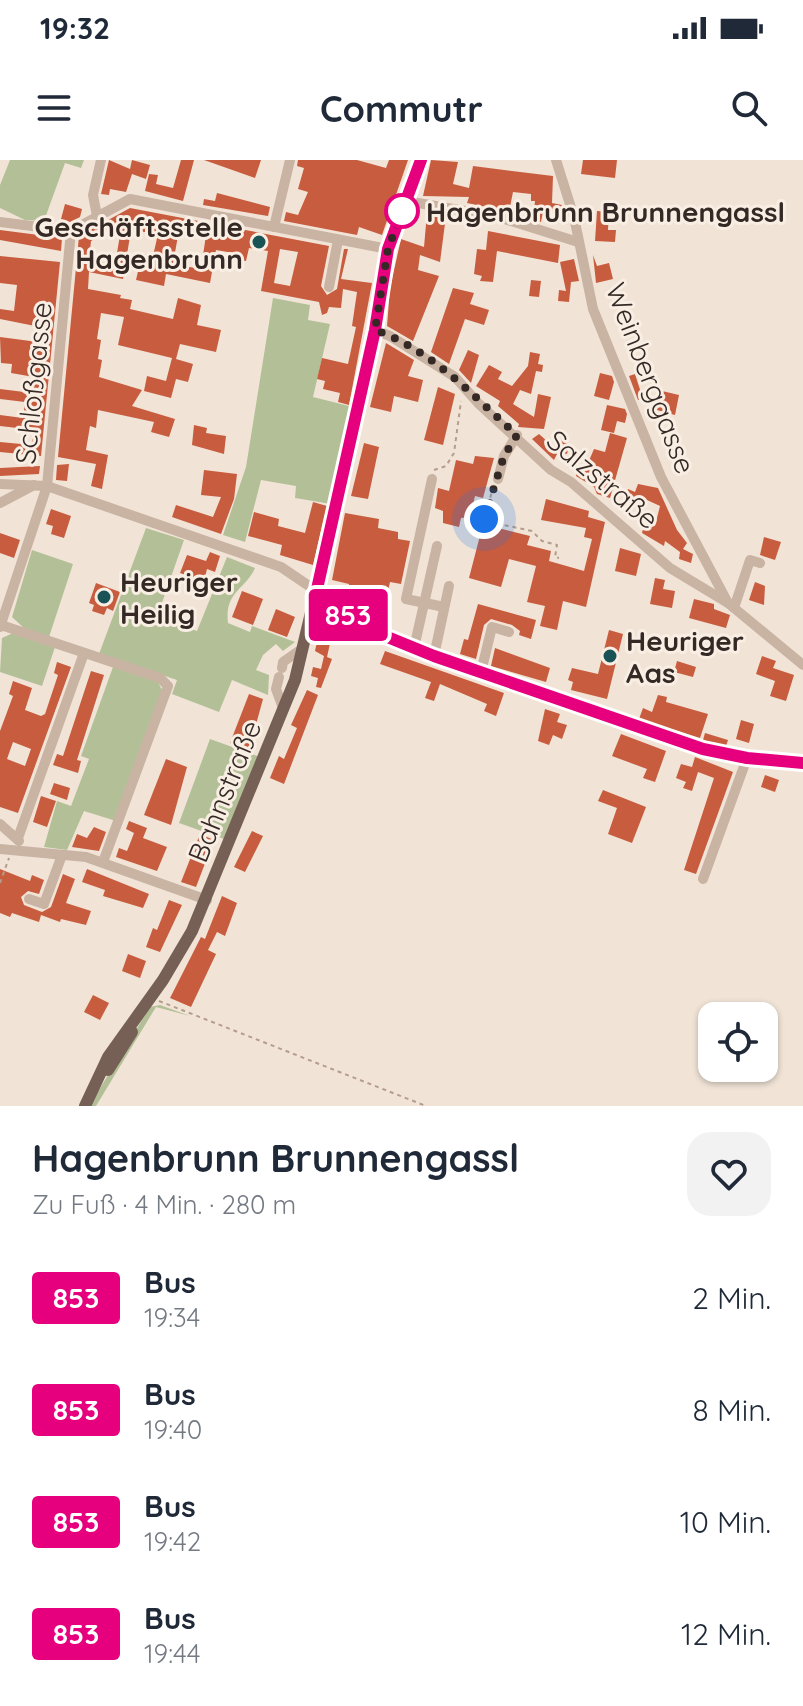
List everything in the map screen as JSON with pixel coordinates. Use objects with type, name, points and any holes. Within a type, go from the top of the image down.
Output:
[{"type":"main road","name":"Bahnstraße","points":[[85,1106],[184,947],[207,900],[283,708],[303,648],[317,589],[375,330],[388,249],[421,160]]},
{"type":"street","points":[[97,216],[93,184],[101,160]]},
{"type":"street","points":[[274,227],[290,160]]},
{"type":"street","name":"Weinberggasse","points":[[556,160],[593,309],[661,477],[731,606]]},
{"type":"street","points":[[0,222],[71,231],[130,199],[388,249]]},
{"type":"street","points":[[406,201],[495,216],[578,242]]},
{"type":"street","name":"Schloßgasse","points":[[0,626],[47,486],[71,231]]},
{"type":"street","points":[[329,287],[338,240]]},
{"type":"street","name":"Salzstraße","points":[[375,330],[439,366],[517,435],[551,470],[571,482],[670,568],[731,606],[803,665]]},
{"type":"street","points":[[498,479],[504,456],[517,435]]},
{"type":"street","points":[[433,474],[406,599],[444,607]]},
{"type":"street","points":[[0,484],[47,486],[281,567],[317,589],[363,625],[434,656],[703,749],[747,758],[803,763]]},
{"type":"street","points":[[0,503],[34,485]]},
{"type":"street","points":[[414,648],[437,546]]},
{"type":"street","points":[[731,606],[750,560],[760,563]]},
{"type":"street","points":[[434,656],[449,586]]},
{"type":"street","points":[[0,626],[160,678],[168,686],[103,862]]},
{"type":"street","points":[[481,672],[492,627],[509,632]]},
{"type":"street","points":[[283,708],[276,689],[283,662],[303,648]]},
{"type":"street","points":[[17,850],[18,838],[84,653]]},
{"type":"street","points":[[703,879],[747,758]]},
{"type":"street","points":[[0,824],[18,838]]},
{"type":"street","points":[[0,849],[103,862],[207,900]]},
{"type":"street","points":[[29,899],[44,904],[62,855]]},
{"type":"path","points":[[433,474],[446,466],[454,453],[462,399],[467,391]]},
{"type":"path","points":[[498,479],[489,495],[485,521],[532,531],[542,541],[557,545],[555,557],[559,558]]},
{"type":"path","points":[[0,883],[17,850]]},
{"type":"path","points":[[150,1000],[426,1106]]},
{"type":"green space","points":[[10,160],[84,160],[81,168],[65,163],[44,221],[25,220],[0,208],[0,185]]},
{"type":"green space","points":[[273,298],[310,305],[308,320],[330,324],[313,397],[353,407],[331,504],[295,498],[296,486],[261,480],[245,542],[223,535],[246,467]]},
{"type":"green space","points":[[146,528],[184,540],[157,617],[197,631],[227,557],[255,568],[229,604],[228,623],[250,632],[252,626],[295,642],[283,651],[276,644],[263,655],[256,670],[269,675],[268,695],[232,680],[219,712],[172,694],[177,680],[99,654]]},
{"type":"green space","points":[[32,550],[73,564],[49,637],[26,630],[12,617]]},
{"type":"green space","points":[[13,633],[55,647],[42,686],[0,672],[2,638]]},
{"type":"green space","points":[[113,667],[158,682],[162,690],[116,821],[84,811],[67,850],[44,847],[57,801],[71,806],[89,759],[81,756]]},
{"type":"green space","points":[[210,739],[260,757],[227,840],[179,823]]},
{"type":"green space","points":[[160,1005],[190,1016],[156,1007],[96,1106],[89,1106],[150,1007]]},
{"type":"building","points":[[109,160],[130,169],[132,160],[150,165],[146,179],[132,174],[126,192],[110,189],[109,195],[101,194]]},
{"type":"building","points":[[181,160],[194,160],[183,201],[145,191],[149,174],[158,175],[156,184],[173,188]]},
{"type":"building","points":[[204,160],[261,160],[255,178]]},
{"type":"building","points":[[298,160],[357,160],[386,168],[389,160],[408,160],[382,235],[359,227],[357,235],[284,221],[286,212],[298,215],[308,192],[298,189],[304,168],[297,166]]},
{"type":"building","points":[[431,160],[458,162],[453,184],[469,188],[473,166],[553,176],[552,203],[562,205],[567,225],[560,214],[543,212],[541,222],[533,220],[535,201],[531,201],[531,194],[513,192],[509,212],[467,203],[469,197],[423,196]]},
{"type":"building","points":[[583,160],[617,160],[615,178],[581,174]]},
{"type":"building","points":[[217,193],[270,207],[268,216],[203,205],[204,199],[215,201]]},
{"type":"building","points":[[65,204],[82,209],[80,217],[70,222],[61,219]]},
{"type":"building","points":[[130,208],[329,246],[321,286],[327,295],[337,289],[344,249],[348,249],[341,279],[372,283],[349,405],[338,402],[340,393],[323,389],[325,381],[317,379],[322,358],[348,364],[356,327],[352,326],[357,292],[343,289],[341,308],[329,307],[327,313],[322,315],[319,302],[261,291],[268,251],[249,248],[246,261],[238,260],[239,254],[216,250],[210,283],[166,274],[164,286],[136,280],[142,254],[153,256],[158,234],[131,230],[123,279],[89,272],[88,289],[121,295],[120,298],[132,300],[130,309],[173,319],[178,298],[201,305],[197,325],[221,330],[216,352],[180,344],[176,359],[193,364],[188,382],[176,379],[171,398],[144,391],[147,376],[166,381],[172,358],[118,345],[124,317],[101,313],[97,339],[101,340],[99,377],[142,390],[132,406],[175,419],[169,437],[151,432],[154,422],[98,410],[96,428],[90,426],[86,450],[108,455],[102,489],[91,486],[96,464],[58,457],[79,236]],"holes":[[[122,223],[115,265],[89,260],[91,241]],[[179,230],[206,235],[201,269],[173,264]],[[280,249],[298,252],[290,286],[274,283]]]},
{"type":"building","points":[[597,211],[609,212],[608,230],[616,230],[615,242],[595,241]]},
{"type":"building","points":[[427,213],[446,216],[440,262],[420,255],[418,270],[439,276],[413,341],[387,326],[390,288],[401,239],[424,247]]},
{"type":"building","points":[[0,230],[62,238],[61,251],[0,240]]},
{"type":"building","points":[[488,231],[560,245],[558,263],[497,251],[493,282],[480,281],[482,276],[474,274],[477,249],[486,250]]},
{"type":"building","points":[[593,255],[597,266],[609,263],[613,279],[596,283]]},
{"type":"building","points":[[0,256],[60,262],[41,456],[0,452],[0,442],[32,445],[34,430],[0,426],[0,415],[23,418],[25,402],[0,399],[0,389],[32,393],[34,377],[11,373],[12,364],[1,363],[0,337],[38,342],[40,327],[0,319],[0,309],[14,311],[17,285],[0,283]]},
{"type":"building","points":[[574,259],[579,281],[571,282],[569,302],[558,301],[559,290],[566,291],[560,262]]},
{"type":"building","points":[[531,280],[541,281],[539,297],[529,296]]},
{"type":"building","points":[[453,288],[474,293],[470,304],[489,310],[484,325],[465,319],[449,364],[431,352]]},
{"type":"building","points":[[386,343],[414,360],[408,376],[423,380],[418,402],[394,396],[391,412],[370,407]]},
{"type":"building","points":[[468,350],[479,355],[471,383],[459,370]]},
{"type":"building","points":[[530,352],[540,354],[538,364],[543,365],[542,372],[536,371],[531,394],[520,390],[513,404],[534,417],[538,394],[551,397],[544,429],[518,427],[519,424],[498,406],[500,401],[476,386],[489,365],[502,372],[498,379],[512,386],[528,366]]},
{"type":"building","points":[[600,373],[612,376],[614,382],[609,400],[594,396]]},
{"type":"building","points":[[635,374],[643,399],[638,400],[629,376]]},
{"type":"building","points":[[438,387],[455,394],[443,445],[424,440]]},
{"type":"building","points":[[662,391],[679,395],[675,415],[657,410]]},
{"type":"building","points":[[607,405],[625,409],[627,414],[625,423],[617,421],[614,433],[601,430]]},
{"type":"building","points":[[194,425],[207,428],[206,433],[226,436],[224,454],[192,445]]},
{"type":"building","points":[[610,433],[627,438],[610,498],[597,494],[594,487],[576,476],[578,467],[585,470],[594,449],[605,452]]},
{"type":"building","points":[[539,434],[557,450],[562,440],[569,445],[567,454],[558,452],[554,460],[532,439]]},
{"type":"building","points":[[364,443],[379,447],[368,499],[351,496]]},
{"type":"building","points":[[475,456],[494,458],[483,498],[475,496],[470,517],[461,518],[459,527],[443,523],[443,511],[435,508],[438,488],[449,491],[456,460],[473,464]]},
{"type":"building","points":[[69,464],[67,481],[56,480],[57,465]]},
{"type":"building","points":[[40,466],[39,474],[0,476],[0,468]]},
{"type":"building","points":[[204,470],[237,474],[234,499],[221,534],[172,517],[176,505],[213,517],[221,497],[201,495]]},
{"type":"building","points":[[638,484],[658,488],[677,530],[687,543],[683,549],[693,554],[691,563],[679,559],[680,552],[665,541],[664,546],[642,533],[645,521],[655,526],[660,506],[647,500],[643,510],[624,502],[628,489],[635,492]]},
{"type":"building","points":[[546,499],[589,511],[588,517],[605,522],[586,607],[563,601],[557,630],[540,626],[545,606],[527,602],[536,566],[509,559],[501,587],[469,578],[483,524],[530,536],[527,545],[551,551],[549,561],[584,571],[592,539],[584,537],[586,528],[541,520]]},
{"type":"building","points":[[313,502],[327,506],[313,565],[280,555],[282,545],[248,536],[254,512],[279,519],[278,526],[305,533]]},
{"type":"building","points":[[51,509],[71,516],[64,538],[51,534],[53,526],[46,524]]},
{"type":"building","points":[[345,513],[379,519],[378,528],[398,532],[398,539],[410,541],[401,584],[390,582],[384,609],[361,609],[364,596],[348,593],[349,584],[332,580]]},
{"type":"building","points":[[0,533],[20,540],[14,558],[0,553]]},
{"type":"building","points":[[764,537],[781,542],[775,560],[760,555]]},
{"type":"building","points":[[620,548],[641,554],[636,576],[615,571]]},
{"type":"building","points":[[210,552],[220,556],[215,572],[207,569],[204,581],[180,573],[187,555],[206,561]]},
{"type":"building","points":[[655,578],[665,580],[663,589],[675,591],[672,608],[650,604]]},
{"type":"building","points":[[755,582],[765,586],[764,605],[749,600]]},
{"type":"building","name":"Heuriger Heilig","points":[[96,583],[120,592],[113,611],[107,608],[104,615],[92,611],[94,605],[89,603]]},
{"type":"building","points":[[242,591],[263,599],[253,625],[232,617]]},
{"type":"building","points":[[694,599],[714,604],[714,609],[730,615],[726,628],[689,618]]},
{"type":"building","points":[[478,604],[536,620],[531,639],[519,635],[520,631],[512,625],[491,619],[484,625],[476,659],[460,654],[464,639],[468,640]]},
{"type":"building","points":[[276,609],[295,617],[287,637],[268,630]]},
{"type":"building","points":[[334,617],[345,626],[340,633],[333,630],[327,657],[332,659],[321,688],[316,687],[318,678],[311,676],[313,667],[321,669],[324,656],[315,651],[321,622]]},
{"type":"building","name":"Heuriger Aas","points":[[609,630],[623,634],[607,699],[571,690],[573,682],[568,680],[572,668],[598,674]]},
{"type":"building","points":[[495,648],[550,668],[546,682],[491,666]]},
{"type":"building","points":[[385,651],[504,693],[496,716],[484,711],[487,704],[440,684],[434,701],[425,698],[431,682],[380,664]]},
{"type":"building","points":[[762,656],[776,661],[773,668],[794,675],[786,701],[770,696],[775,681],[756,674]]},
{"type":"building","points":[[677,661],[696,667],[693,677],[674,672]]},
{"type":"building","points":[[57,662],[71,667],[18,813],[0,807],[0,731],[13,696],[9,694],[13,681],[32,688],[25,710],[41,716],[45,714],[58,675],[54,673]],"holes":[[[13,742],[31,749],[25,766],[7,759]]]},
{"type":"building","points":[[91,671],[104,675],[77,760],[81,761],[78,773],[53,765],[57,754],[63,756]]},
{"type":"building","points":[[307,690],[318,695],[284,784],[270,778],[279,756],[284,759],[297,728],[291,725]]},
{"type":"building","points":[[249,694],[263,699],[249,750],[230,743]]},
{"type":"building","points":[[658,695],[667,697],[666,702],[708,714],[700,738],[639,719],[643,708],[652,712]]},
{"type":"building","points":[[545,709],[560,714],[557,722],[567,725],[562,739],[553,735],[549,745],[538,741]]},
{"type":"building","points":[[741,720],[754,724],[749,743],[736,739]]},
{"type":"building","points":[[705,733],[728,740],[726,746],[703,740]]},
{"type":"building","points":[[621,734],[666,751],[655,782],[643,778],[647,769],[612,756]]},
{"type":"building","points":[[695,757],[733,772],[696,874],[684,870],[714,778],[698,772],[692,791],[683,788],[686,782],[676,778],[681,764],[692,767]]},
{"type":"building","points":[[166,759],[187,767],[171,825],[144,815]]},
{"type":"building","points":[[765,775],[779,780],[775,792],[761,787]]},
{"type":"building","points":[[54,783],[70,788],[67,800],[50,794]]},
{"type":"building","points":[[603,790],[646,807],[632,843],[608,834],[617,808],[598,801]]},
{"type":"building","points":[[41,796],[56,801],[47,827],[33,822]]},
{"type":"building","points":[[129,821],[147,828],[143,838],[167,847],[157,871],[116,857],[119,848],[127,851],[134,833],[126,829]]},
{"type":"building","points":[[94,827],[106,832],[99,851],[72,847],[77,834],[87,838]]},
{"type":"building","points":[[252,831],[263,836],[245,872],[234,867]]},
{"type":"building","points":[[200,834],[214,840],[196,887],[181,882]]},
{"type":"building","points":[[0,869],[30,881],[32,875],[44,880],[39,894],[28,891],[21,897],[24,905],[42,912],[51,907],[63,874],[75,879],[66,903],[91,911],[86,925],[61,919],[60,922],[41,915],[39,922],[12,913],[10,917],[0,913]]},
{"type":"building","points":[[87,869],[149,894],[143,908],[103,896],[105,890],[82,882]]},
{"type":"building","points":[[222,896],[237,903],[225,936],[217,932],[208,950],[216,954],[191,1007],[170,998],[201,937],[205,939]]},
{"type":"building","points":[[169,900],[182,905],[160,952],[146,947],[153,928],[157,930]]},
{"type":"building","points":[[128,954],[146,961],[140,978],[122,971]]},
{"type":"building","points":[[93,995],[109,1003],[100,1020],[84,1012]]},
{"type":"bus line","name":"853","points":[[421,160],[388,249],[375,330],[317,589],[363,625],[434,656],[703,749],[747,758],[803,763]]},
{"type":"place","name":"Hagenbrunn Brunnengassl","points":[[402,211]]},
{"type":"place","name":"Geschäftsstelle Hagenbrunn","points":[[259,242]]},
{"type":"place","name":"Heuriger Heilig","points":[[104,597]]},
{"type":"place","name":"Heuriger Aas","points":[[610,656]]},
{"type":"route","points":[[402,211],[388,249],[375,330],[423,355],[455,377],[478,403],[517,435],[504,456],[484,519]]}]
